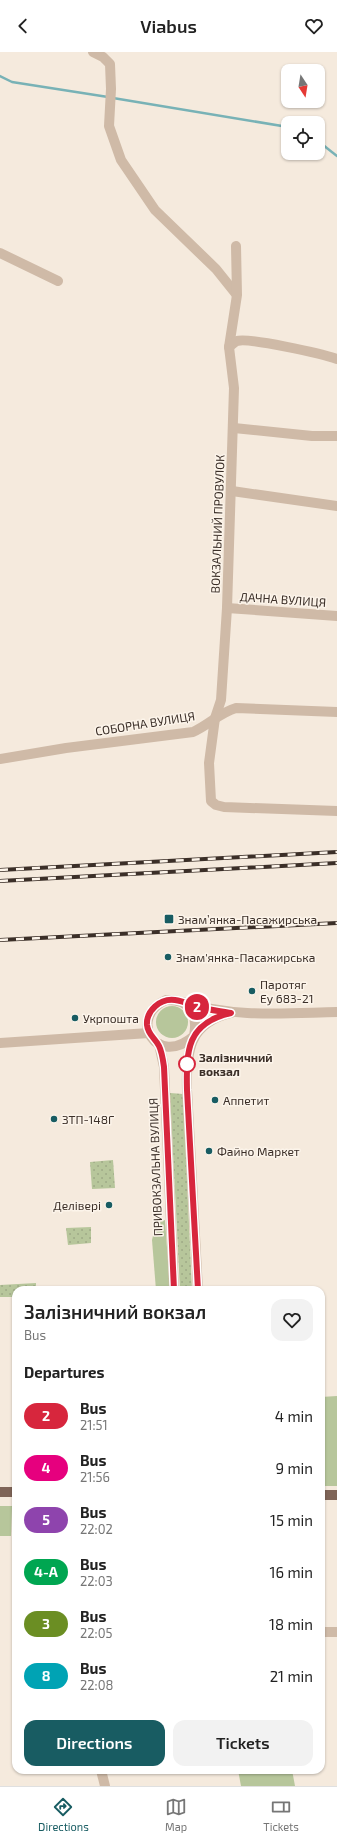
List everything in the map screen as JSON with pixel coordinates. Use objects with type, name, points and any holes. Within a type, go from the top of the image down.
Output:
[{"type":"main road","points":[[0,1492],[12,1492]]},
{"type":"main road","points":[[325,1495],[337,1495]]},
{"type":"street","points":[[93,52],[103,56],[110,64],[111,77],[109,126],[120,160],[155,210],[216,269],[237,296]]},
{"type":"street","name":"ВОКЗАЛЬНИЙ ПРОВУЛОК","points":[[236,246],[237,296],[229,347],[234,388],[234,428],[227,608],[221,700],[215,718],[209,763],[211,801],[216,805],[224,807],[337,812]]},
{"type":"street","points":[[0,253],[58,282]]},
{"type":"street","points":[[229,347],[237,341],[250,341],[312,351],[337,359]]},
{"type":"street","points":[[234,428],[312,436],[337,436]]},
{"type":"street","points":[[232,491],[337,506]]},
{"type":"street","name":"ДАЧНА ВУЛИЦЯ","points":[[227,608],[337,616]]},
{"type":"street","name":"СОБОРНА ВУЛИЦЯ","points":[[0,759],[66,748],[193,732],[206,726],[226,711],[236,708],[337,712]]},
{"type":"street","points":[[231,1013],[209,1020],[194,1036],[180,1046],[169,1048],[159,1044],[149,1033],[147,1025],[148,1017],[152,1009],[158,1003],[166,1000],[175,1000],[205,1009],[231,1013],[337,1012]]},
{"type":"street","points":[[183,1002],[193,1013],[196,1020],[194,1036],[188,1058],[187,1082],[198,1286]]},
{"type":"street","points":[[0,1042],[75,1039],[149,1033]]},
{"type":"street","name":"ПРИВОКЗАЛЬНА ВУЛИЦЯ","points":[[159,1044],[164,1067],[174,1286]]},
{"type":"street","points":[[325,1632],[337,1632]]},
{"type":"street","points":[[102,1774],[105,1786]]},
{"type":"green space","points":[[169,1006],[175,1006],[185,1013],[188,1022],[187,1028],[181,1035],[175,1038],[169,1038],[159,1031],[156,1025],[156,1019],[163,1009]]},
{"type":"green space","points":[[170,1093],[183,1094],[192,1286],[180,1286]]},
{"type":"green space","points":[[113,1160],[115,1188],[92,1189],[90,1162]]},
{"type":"green space","points":[[165,1220],[170,1286],[156,1286],[152,1240],[156,1223]]},
{"type":"green space","points":[[91,1227],[91,1243],[68,1245],[66,1228]]},
{"type":"green space","points":[[36,1283],[36,1286],[12,1286],[12,1297],[0,1297],[0,1285]]},
{"type":"green space","points":[[337,1396],[337,1486],[325,1486],[325,1397]]},
{"type":"green space","points":[[0,1506],[12,1506],[11,1536],[0,1536]]},
{"type":"green space","points":[[239,1774],[293,1774],[295,1786],[241,1786]]},
{"type":"waterway","points":[[0,76],[12,82],[108,97]]},
{"type":"waterway","points":[[113,98],[281,126]]},
{"type":"waterway","points":[[325,147],[337,156]]},
{"type":"railway","points":[[0,870],[337,852]]},
{"type":"railway","points":[[0,881],[337,863]]},
{"type":"railway","points":[[0,940],[337,923]]},
{"type":"bus line","name":"2","points":[[174,1286],[164,1067],[159,1044],[152,1038],[147,1025],[148,1017],[152,1009],[158,1003],[166,1000],[175,1000],[198,1007],[231,1013],[209,1020],[198,1030],[194,1036],[188,1058],[187,1090],[198,1286]]},
{"type":"place","name":"Знам’янка-Пасажирська","points":[[169,919]]},
{"type":"place","name":"Знам'янка-Пасажирська","points":[[168,957]]},
{"type":"place","name":"Паротяг Еу 683-21","points":[[252,991]]},
{"type":"place","name":"Укрпошта","points":[[75,1018]]},
{"type":"place","name":"Залізничний вокзал","points":[[187,1064]]},
{"type":"place","name":"Аппетит","points":[[215,1100]]},
{"type":"place","name":"ЗТП-148Г","points":[[54,1119]]},
{"type":"place","name":"Файно Маркет","points":[[209,1151]]},
{"type":"place","name":"Делівері","points":[[109,1205]]}]
